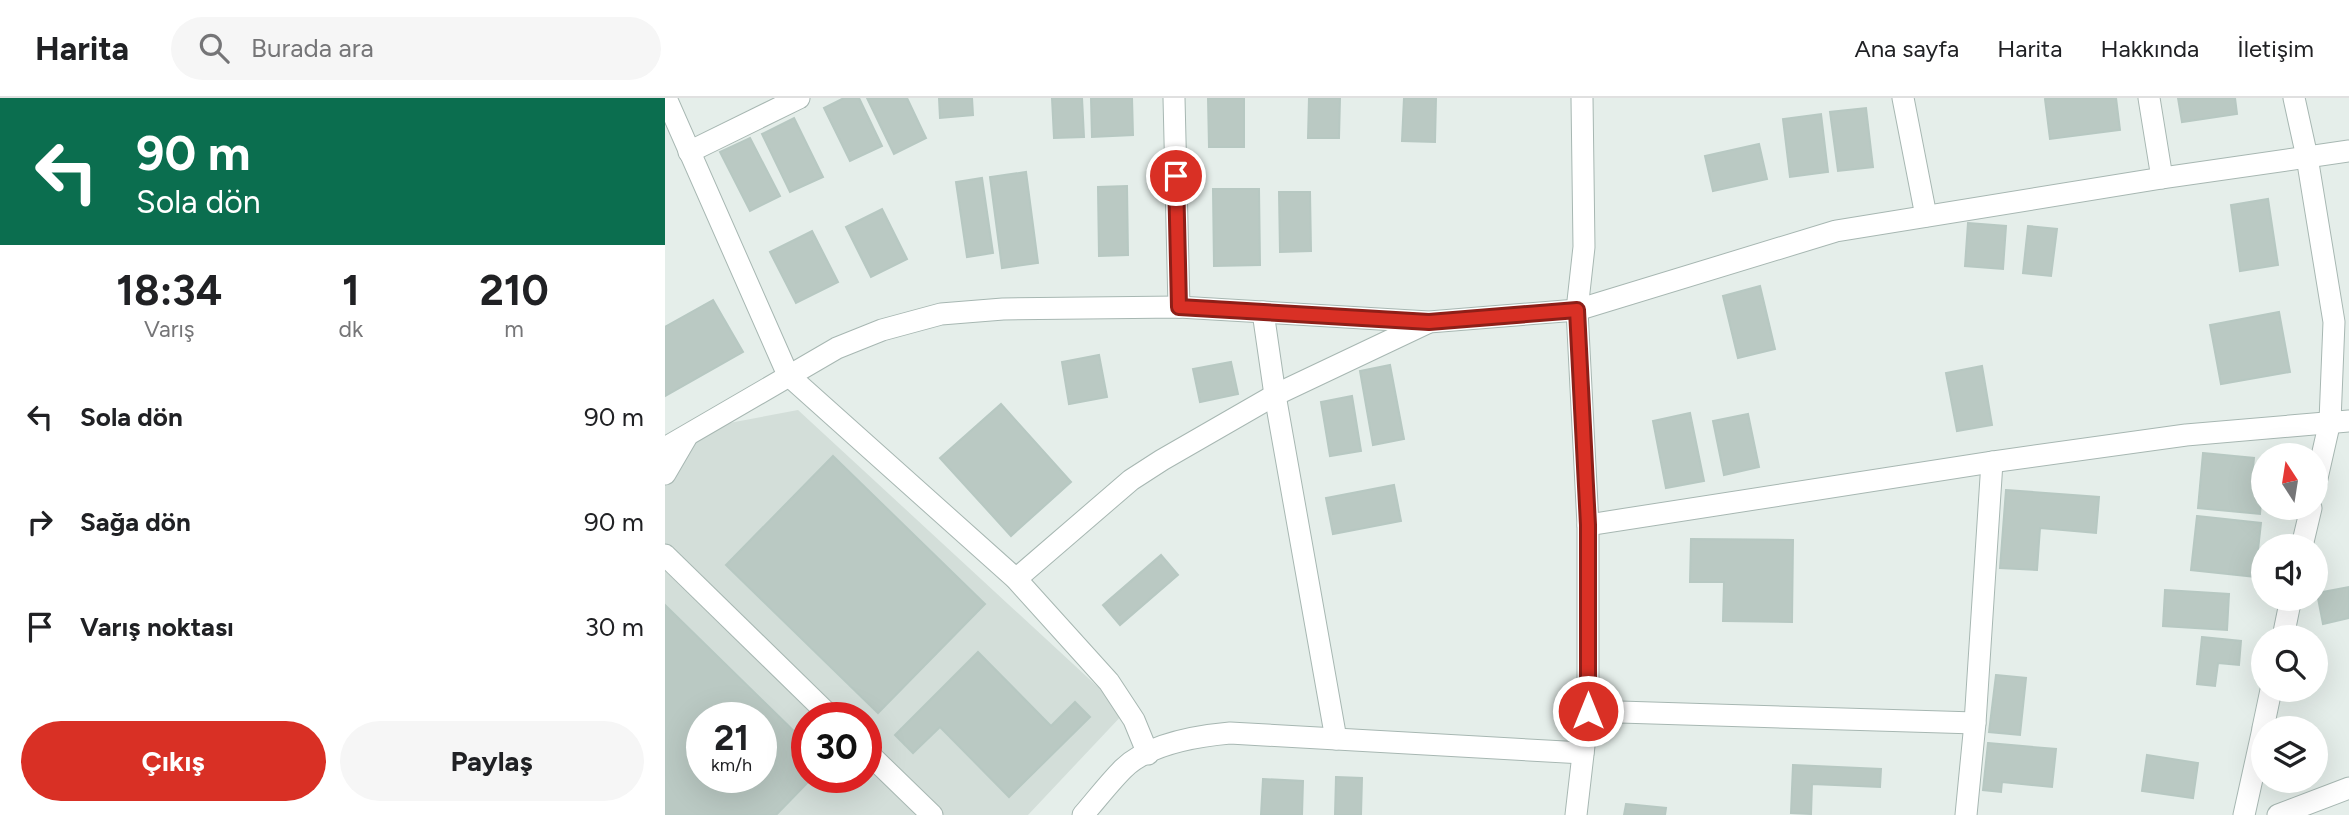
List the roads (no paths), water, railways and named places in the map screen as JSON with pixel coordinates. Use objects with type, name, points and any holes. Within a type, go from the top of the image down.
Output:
[{"type":"street","points":[[666,98],[789,375],[1016,579],[1109,682],[1134,720],[1148,754]]},
{"type":"street","points":[[689,152],[799,98]]},
{"type":"street","points":[[1174,98],[1179,307]]},
{"type":"street","points":[[1576,815],[1588,711],[1588,525],[1577,310],[1584,247],[1581,98]]},
{"type":"street","points":[[1903,98],[1926,216]]},
{"type":"street","points":[[2149,98],[2162,178]]},
{"type":"street","points":[[2294,98],[2307,157],[2335,322],[2339,421],[2328,451]]},
{"type":"street","points":[[665,447],[685,438],[837,348],[882,330],[941,314],[1003,309],[1179,307],[1429,322],[1577,310],[1836,231],[2162,178],[2349,151]]},
{"type":"street","points":[[1263,312],[1275,395],[1336,739]]},
{"type":"street","points":[[1016,579],[1131,480],[1162,460],[1275,395],[1429,322]]},
{"type":"street","points":[[1588,525],[1992,462],[2186,435],[2339,421]]},
{"type":"street","points":[[665,474],[685,438]]},
{"type":"street","points":[[1966,815],[1975,723],[1992,462]]},
{"type":"street","points":[[665,555],[816,702]]},
{"type":"street","points":[[1588,711],[1975,723]]},
{"type":"street","points":[[1083,815],[1125,767],[1173,743],[1200,736],[1230,733],[1583,753]]},
{"type":"street","points":[[882,767],[932,815]]},
{"type":"street","points":[[2244,815],[2251,783]]},
{"type":"street","points":[[2278,815],[2349,788]]}]
